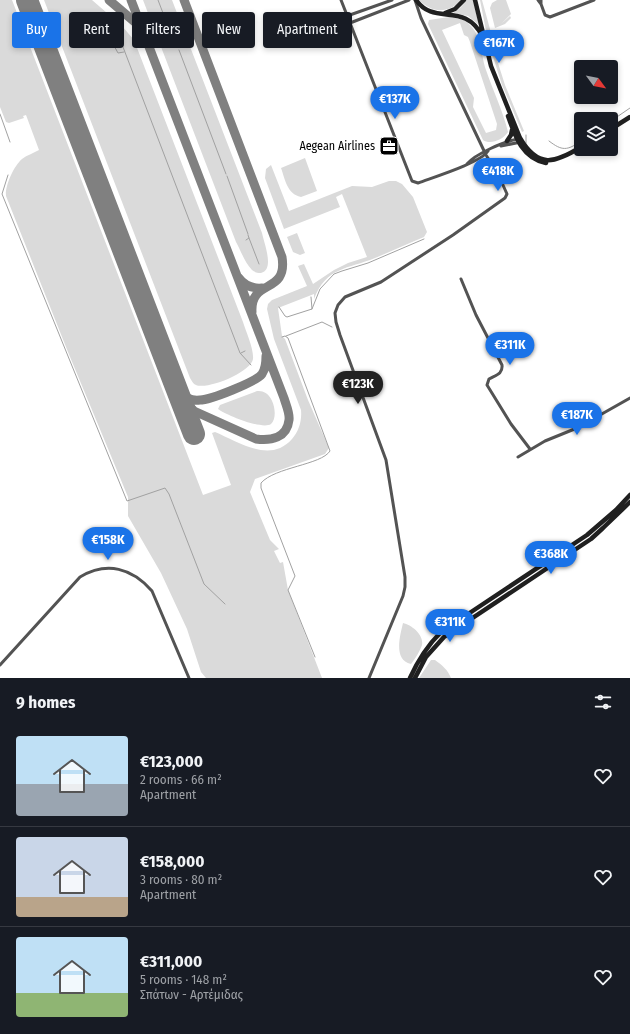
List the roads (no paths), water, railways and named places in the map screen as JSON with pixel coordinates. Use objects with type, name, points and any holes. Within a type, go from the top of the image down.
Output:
[{"type":"main road","points":[[415,0],[427,10],[471,20],[480,32],[486,44]]},
{"type":"main road","points":[[442,13],[455,9],[464,0]]},
{"type":"main road","points":[[476,0],[491,66],[512,126],[519,140],[528,154],[536,160],[549,163],[565,160],[574,154]]},
{"type":"main road","points":[[499,89],[519,140]]},
{"type":"main road","points":[[618,125],[630,117]]},
{"type":"main road","points":[[507,141],[511,135],[512,126]]},
{"type":"main road","points":[[410,678],[428,644],[441,632],[587,535],[616,510],[630,495]]},
{"type":"main road","points":[[415,678],[426,657],[444,637],[591,539],[609,524],[630,502]]},
{"type":"street","points":[[341,0],[346,12]]},
{"type":"street","points":[[352,14],[392,0]]},
{"type":"street","points":[[352,21],[409,0]]},
{"type":"street","points":[[369,678],[403,596],[405,577],[386,460],[340,335],[335,313],[339,302],[348,295],[381,282],[453,235],[505,198],[507,194],[421,18],[415,0]]},
{"type":"street","points":[[540,1],[546,15],[550,17],[594,0]]},
{"type":"street","points":[[387,1],[389,7]]},
{"type":"street","points":[[352,27],[412,181],[418,183],[471,163],[486,152],[507,141],[519,140]]},
{"type":"street","points":[[497,147],[519,140]]},
{"type":"street","points":[[461,279],[476,315],[502,365],[502,370],[500,373],[489,379],[487,385],[511,424],[530,450]]},
{"type":"street","points":[[518,457],[545,441],[577,428],[630,398]]},
{"type":"street","points":[[0,666],[80,577],[97,570],[110,568],[133,574],[142,580],[152,591],[189,678]]},
{"type":"waterway","points":[[158,0],[163,12]]},
{"type":"waterway","points":[[115,48],[118,53],[124,52]]},
{"type":"waterway","points":[[123,48],[240,353],[251,365]]},
{"type":"waterway","points":[[179,50],[226,174]]},
{"type":"waterway","points":[[618,116],[630,108]]},
{"type":"waterway","points":[[0,114],[10,142]]},
{"type":"waterway","points":[[526,135],[526,143]]},
{"type":"waterway","points":[[549,141],[561,148],[568,148],[574,146]]},
{"type":"waterway","points":[[8,175],[2,194],[127,501],[165,488],[169,494],[204,584],[225,604]]},
{"type":"waterway","points":[[227,176],[248,234]]},
{"type":"waterway","points":[[246,240],[249,238],[248,235]]},
{"type":"waterway","points":[[249,238],[259,264]]},
{"type":"waterway","points":[[312,309],[320,289],[334,274],[368,263],[424,239]]},
{"type":"waterway","points":[[279,307],[287,317],[312,309],[311,297]]},
{"type":"waterway","points":[[286,336],[322,322],[332,327]]},
{"type":"waterway","points":[[282,337],[285,336],[288,338],[330,451],[325,456],[317,460],[276,473],[261,483],[261,488],[295,576],[288,590],[315,657]]},
{"type":"waterway","points":[[241,353],[245,351]]},
{"type":"place","name":"Aegean Airlines","points":[[389,146]]}]
